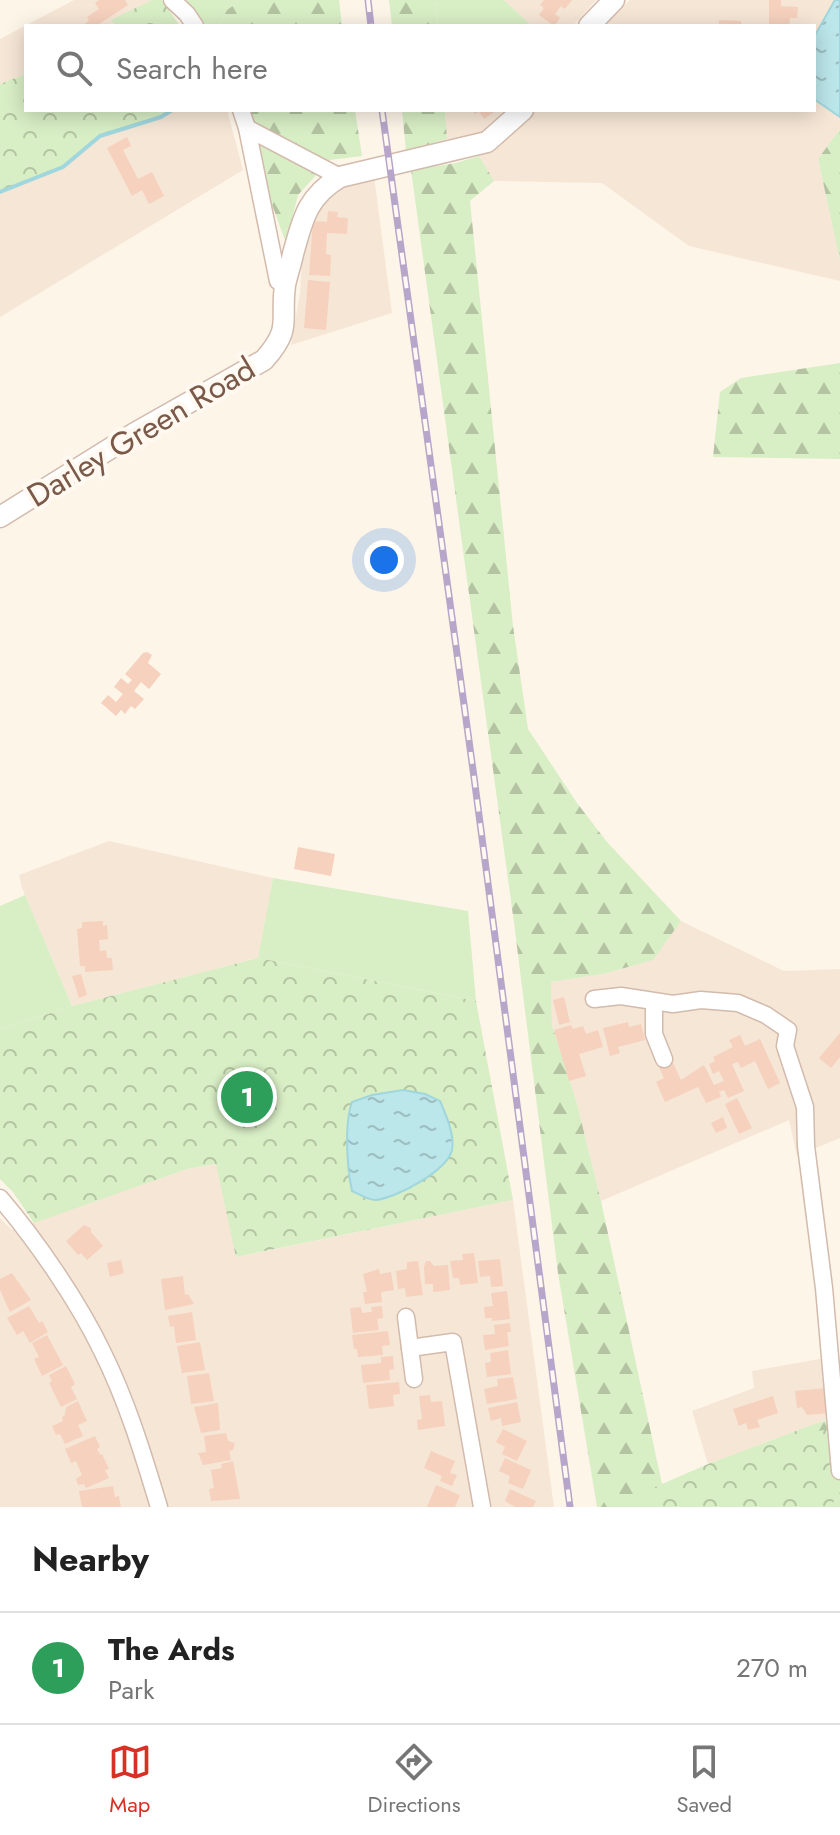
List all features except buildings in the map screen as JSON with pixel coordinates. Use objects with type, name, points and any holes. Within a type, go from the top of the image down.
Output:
[{"type":"street","points":[[172,0],[194,24]]},
{"type":"street","points":[[591,24],[614,0]]},
{"type":"street","points":[[242,112],[278,281],[285,285]]},
{"type":"street","points":[[247,128],[340,177],[487,142],[521,112]]},
{"type":"street","name":"Darley Green Road","points":[[0,517],[135,433],[264,360],[278,344],[286,325],[285,285],[303,218],[323,187],[340,177]]},
{"type":"street","points":[[594,999],[621,996],[673,1004],[701,1000],[738,1003],[766,1015],[788,1030],[785,1046],[803,1103],[840,1471]]},
{"type":"street","points":[[654,1002],[654,1034],[664,1059]]},
{"type":"street","points":[[0,1198],[51,1266],[102,1350],[137,1433],[159,1507]]},
{"type":"street","points":[[406,1317],[414,1379]]},
{"type":"street","points":[[410,1348],[453,1342],[482,1507]]},
{"type":"shaded area","points":[[74,0],[152,0],[112,20],[115,24],[28,24]]},
{"type":"shaded area","points":[[504,0],[596,0],[575,24],[530,24]]},
{"type":"shaded area","points":[[630,0],[835,0],[816,33],[816,24],[605,24]]},
{"type":"shaded area","points":[[24,26],[24,75],[0,84],[0,39]]},
{"type":"shaded area","points":[[816,100],[840,117],[840,129],[818,159],[840,261],[840,281],[689,246],[602,183],[494,181],[479,156],[520,127],[532,112],[816,112]]},
{"type":"shaded area","points":[[169,112],[228,112],[243,170],[0,317],[0,192],[63,167],[100,136]]},
{"type":"shaded area","points":[[445,112],[510,112],[479,138],[447,139]]},
{"type":"shaded area","points":[[374,176],[392,313],[291,345],[300,293],[303,240],[314,216],[328,195],[343,184]]},
{"type":"shaded area","points":[[109,841],[273,878],[258,958],[72,1006],[19,875]]},
{"type":"shaded area","points":[[681,921],[784,971],[840,969],[840,1138],[797,1156],[789,1120],[601,1201],[576,1100],[552,1025],[551,982],[603,974],[652,960]]},
{"type":"shaded area","points":[[217,1164],[237,1257],[513,1200],[554,1507],[0,1507],[0,1218],[12,1230],[187,1169]]},
{"type":"shaded area","points":[[825,1358],[833,1417],[708,1464],[692,1411],[754,1388],[752,1371]]},
{"type":"green space","points":[[152,0],[162,0],[179,24],[114,24],[111,20]]},
{"type":"green space","points":[[178,0],[241,0],[227,10],[219,24],[201,24]]},
{"type":"green space","points":[[241,0],[339,0],[342,24],[219,24],[227,10]]},
{"type":"green space","points":[[389,0],[435,0],[438,24],[392,24]]},
{"type":"green space","points":[[435,0],[504,0],[530,24],[438,24]]},
{"type":"green space","points":[[24,75],[24,112],[169,112],[100,136],[63,167],[0,192],[0,84]]},
{"type":"green space","points":[[250,112],[355,112],[362,156],[330,160],[298,195],[286,243],[256,161]]},
{"type":"green space","points":[[402,112],[445,112],[447,139],[406,151]]},
{"type":"green space","points":[[840,129],[840,261],[818,159]]},
{"type":"green space","points":[[479,156],[494,181],[470,201],[513,626],[528,729],[607,842],[681,921],[653,960],[603,974],[551,982],[552,1025],[576,1100],[601,1201],[662,1484],[676,1502],[739,1507],[597,1507],[558,1273],[514,923],[411,170]]},
{"type":"green space","points":[[840,363],[840,459],[713,457],[720,392],[741,378]]},
{"type":"green space","points":[[273,878],[468,911],[476,1001],[258,958]]},
{"type":"green space","points":[[25,895],[72,1006],[0,1030],[0,906]]},
{"type":"green space","points":[[258,958],[476,1001],[513,1200],[236,1257],[216,1164],[187,1169],[34,1223],[0,1179],[0,1030],[72,1006]]},
{"type":"green space","points":[[840,1416],[840,1507],[818,1507],[817,1423]]},
{"type":"green space","points":[[817,1423],[818,1431],[830,1429],[834,1507],[640,1507],[639,1494]]},
{"type":"water","points":[[835,0],[840,0],[840,117],[816,100],[816,33]]},
{"type":"water","points":[[403,1090],[425,1094],[440,1101],[451,1132],[452,1150],[441,1166],[420,1182],[385,1198],[370,1199],[352,1191],[347,1134],[349,1111],[352,1102]]},
{"type":"waterway","points":[[0,192],[63,167],[100,136],[169,112]]},
{"type":"railway","points":[[368,0],[371,24]]},
{"type":"railway","points":[[382,112],[570,1507]]},
{"type":"place","name":"The Ards","points":[[247,1097]]}]
